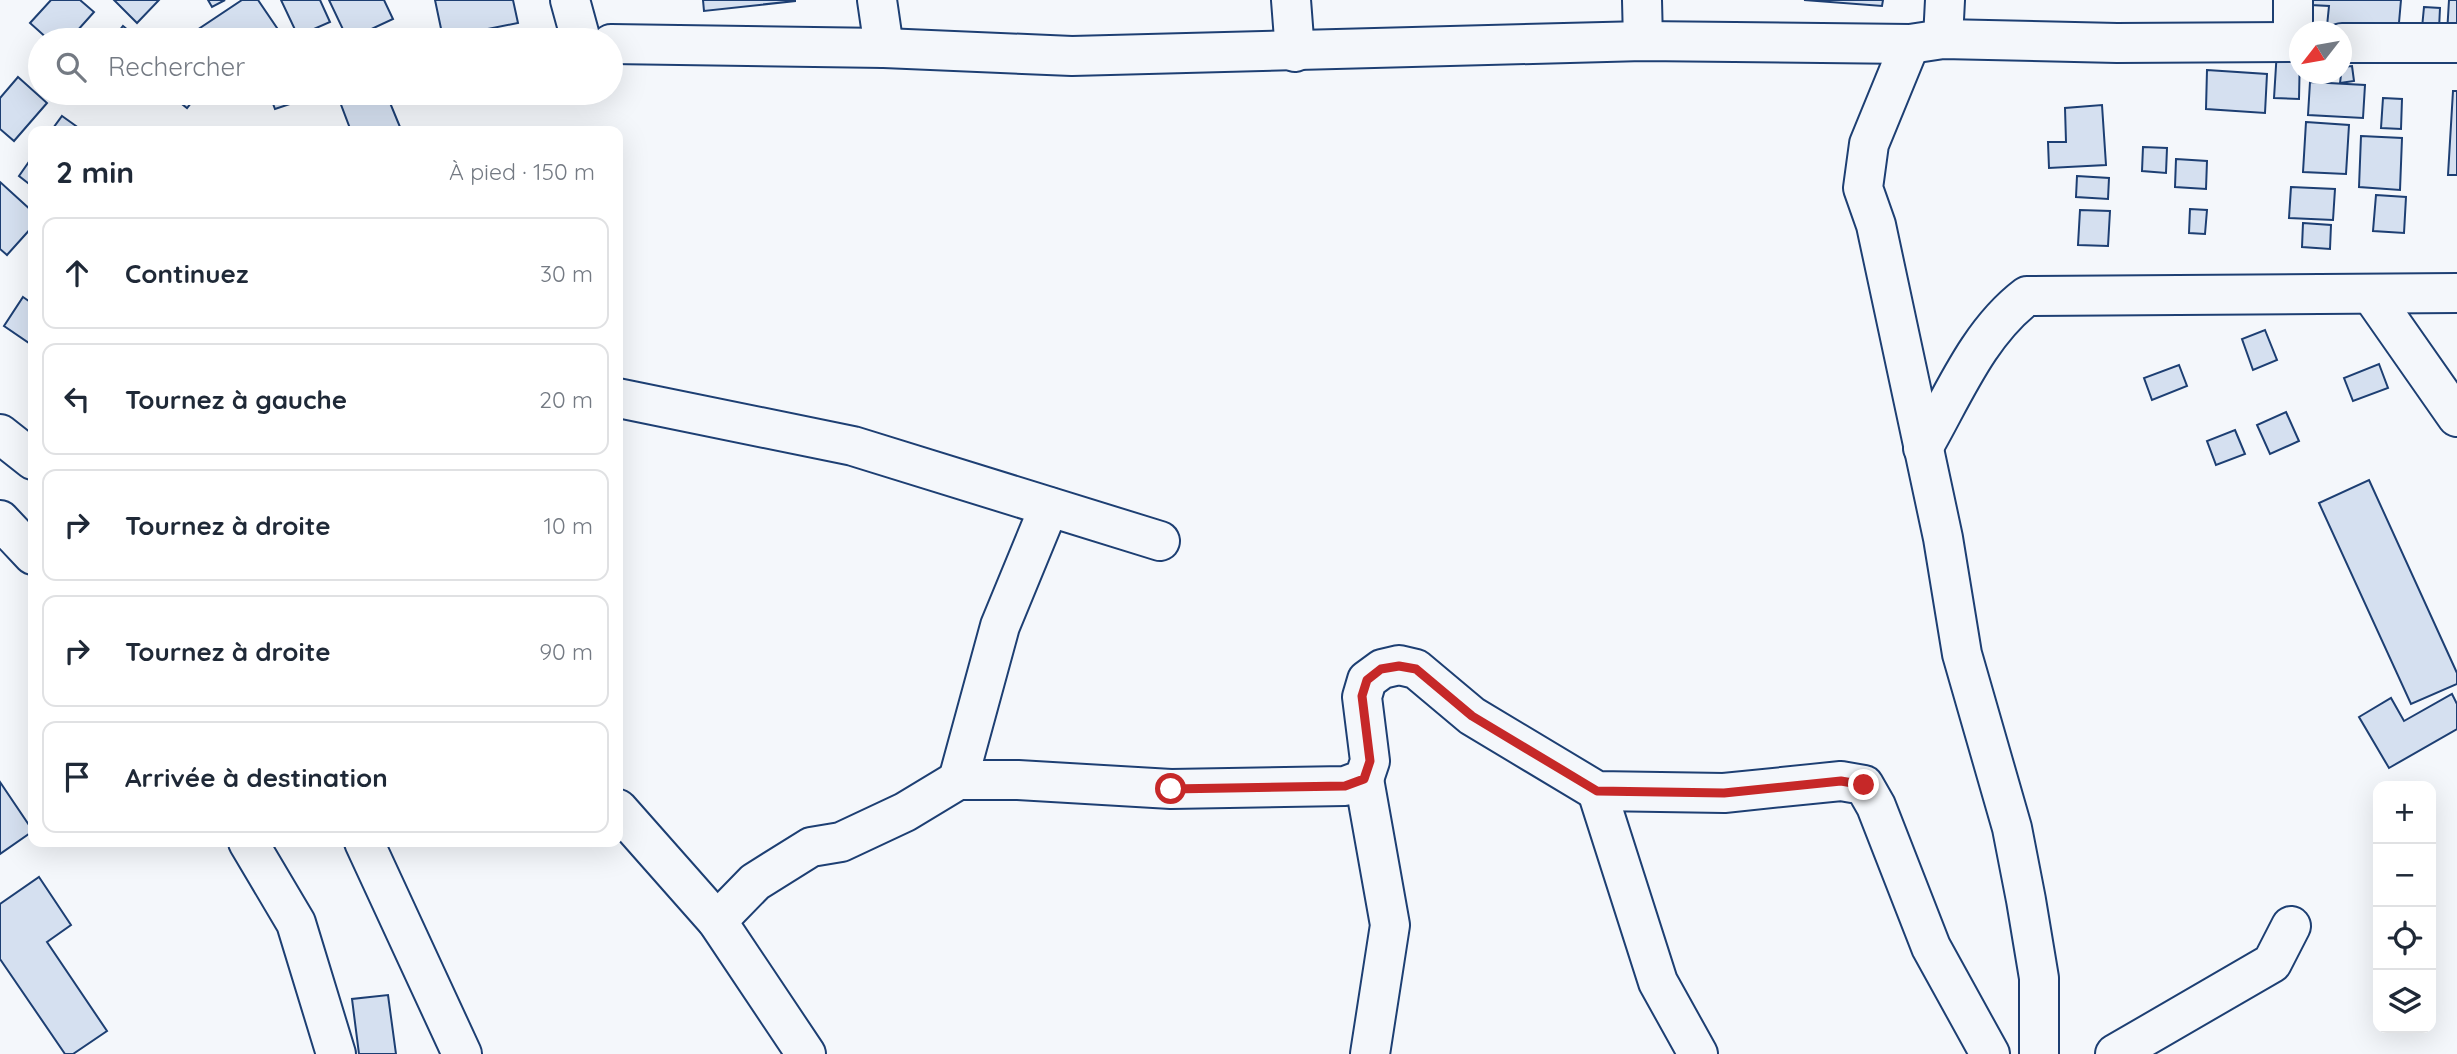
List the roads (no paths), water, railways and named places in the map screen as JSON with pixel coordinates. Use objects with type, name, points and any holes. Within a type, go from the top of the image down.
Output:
[{"type":"street","points":[[570,0],[578,28]]},
{"type":"street","points":[[877,0],[884,48]]},
{"type":"street","points":[[1291,0],[1295,52]]},
{"type":"street","points":[[1642,0],[1643,41]]},
{"type":"street","points":[[1945,0],[1927,41],[1869,144],[1863,188],[1875,225],[1943,538],[1962,654],[2012,828],[2039,978],[2039,1054]]},
{"type":"street","points":[[2293,0],[2294,21]]},
{"type":"street","points":[[623,44],[884,48],[1072,56],[1643,41],[2289,42]]},
{"type":"street","points":[[2352,43],[2457,43]]},
{"type":"street","points":[[1923,448],[1984,340],[2011,308],[2027,296],[2457,293]]},
{"type":"street","points":[[2371,294],[2457,417]]},
{"type":"street","points":[[623,399],[853,446],[1160,541]]},
{"type":"street","points":[[0,434],[28,456]]},
{"type":"street","points":[[958,780],[1000,626],[1049,507]]},
{"type":"street","points":[[0,520],[28,550]]},
{"type":"street","points":[[1370,1054],[1390,925],[1364,779],[1370,761],[1362,696],[1367,680],[1381,669],[1399,666],[1416,669],[1472,716],[1597,791],[1724,793],[1841,781],[1864,785],[1876,806],[1931,947],[1990,1054]]},
{"type":"street","points":[[717,921],[755,882],[811,847],[841,842],[905,811],[958,780],[1018,780],[1171,789],[1345,786],[1364,779]]},
{"type":"street","points":[[1597,791],[1658,982],[1699,1054]]},
{"type":"street","points":[[623,815],[717,921],[807,1054]]},
{"type":"street","points":[[251,847],[296,923],[336,1054]]},
{"type":"street","points":[[365,847],[462,1054]]},
{"type":"street","points":[[2115,1054],[2272,962],[2291,926]]}]
